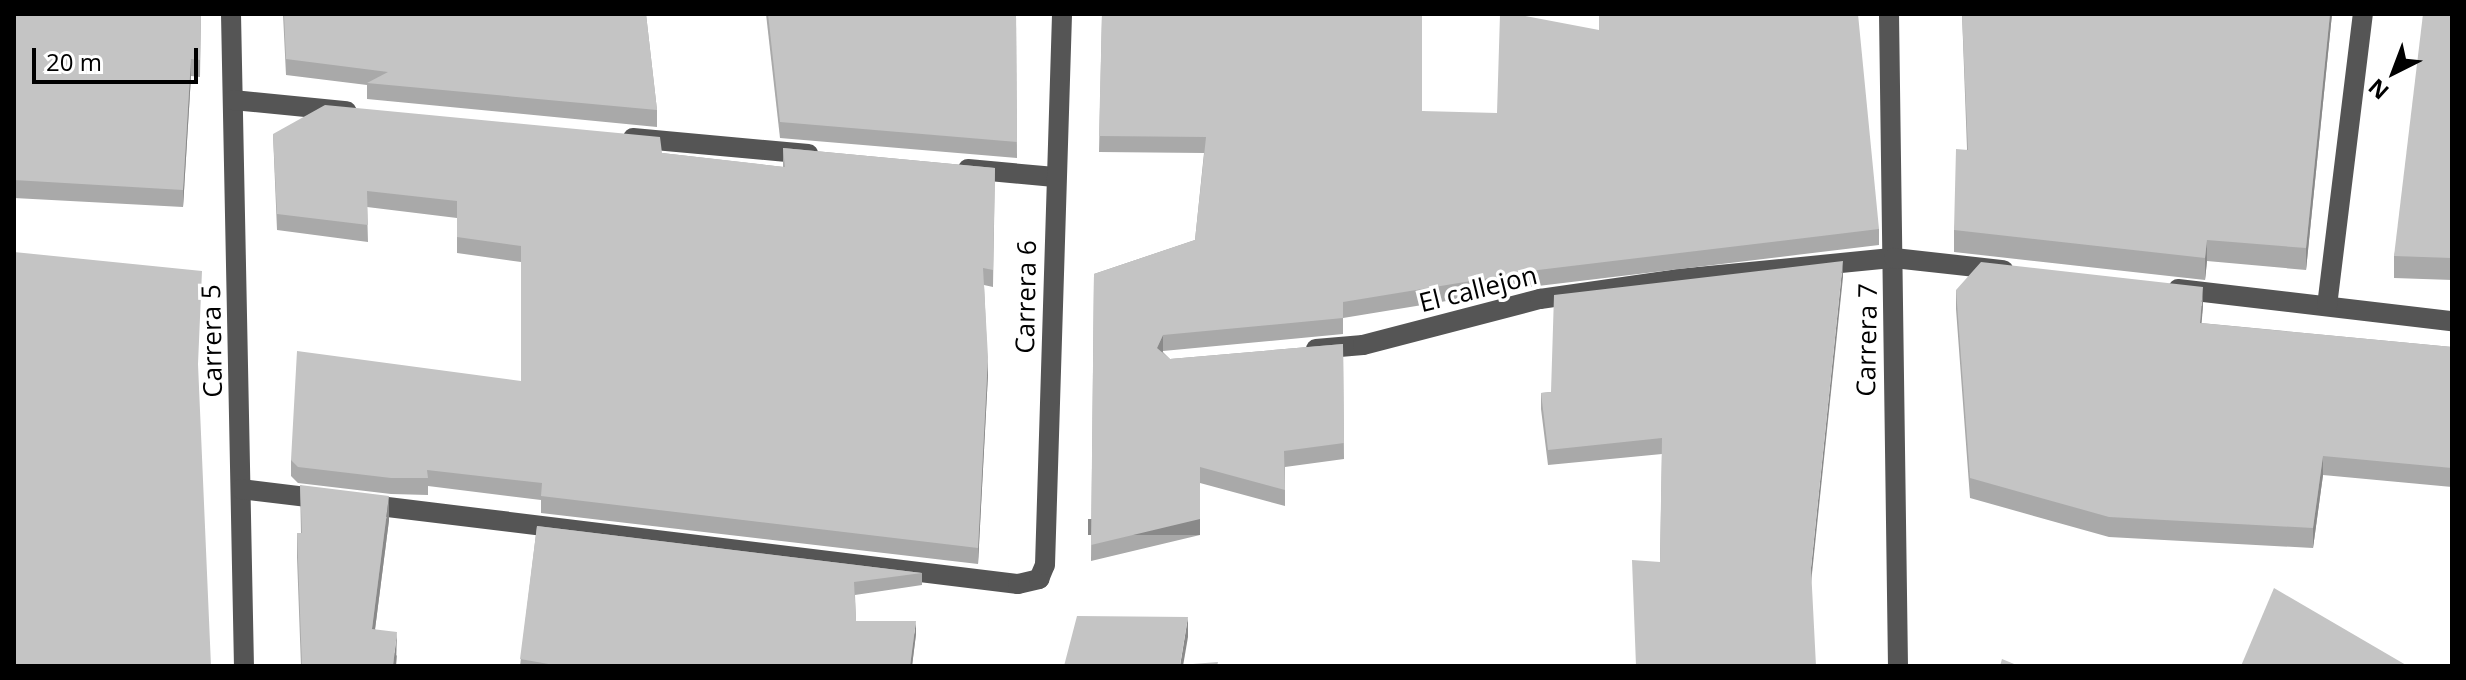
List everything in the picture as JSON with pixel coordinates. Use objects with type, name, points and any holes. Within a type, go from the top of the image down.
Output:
[{"type":"street","name":"Carrera 5","points":[[231,14],[244,666]]},
{"type":"street","name":"Carrera 6","points":[[241,489],[1018,584],[1039,579],[1045,565],[1062,14]]},
{"type":"street","name":"Carrera 7","points":[[1889,14],[1894,258],[1891,507],[1898,666]]},
{"type":"street","points":[[2327,306],[2363,14]]},
{"type":"street","points":[[233,100],[376,113]]},
{"type":"street","points":[[613,136],[834,156]]},
{"type":"street","points":[[945,167],[1055,177]]},
{"type":"street","name":"El callejon","points":[[1289,351],[1363,345],[1540,299],[1894,258],[2033,273]]},
{"type":"street","points":[[2157,287],[2452,321]]},
{"type":"building","points":[[14,14],[201,14],[200,60],[191,59],[183,190],[14,180]]},
{"type":"building","points":[[284,14],[646,14],[657,110],[367,83],[388,72],[286,59]]},
{"type":"building","points":[[768,14],[1016,14],[1017,142],[780,122]]},
{"type":"building","points":[[1102,14],[1422,14],[1422,111],[1497,113],[1500,14],[1599,30],[1599,14],[1858,14],[1879,229],[1538,270],[1343,302],[1343,318],[1163,335],[1157,348],[1170,359],[1343,344],[1344,443],[1284,451],[1285,490],[1200,467],[1200,519],[1091,545],[1094,274],[1195,240],[1206,137],[1099,136]]},
{"type":"building","points":[[1962,14],[2330,14],[2306,248],[2207,240],[2205,258],[1954,230],[1956,149],[1968,150]]},
{"type":"building","points":[[2423,14],[2452,14],[2452,258],[2394,256]]},
{"type":"building","points":[[325,105],[660,137],[662,153],[785,167],[783,148],[995,168],[993,270],[983,268],[988,357],[978,548],[541,496],[542,483],[427,470],[428,478],[391,478],[298,467],[291,460],[297,351],[521,381],[521,246],[457,237],[457,201],[367,191],[368,225],[277,214],[273,134]]},
{"type":"building","points":[[14,252],[202,271],[198,364],[211,666],[14,666]]},
{"type":"building","points":[[1843,261],[1811,568],[1816,666],[1636,666],[1632,560],[1660,562],[1662,438],[1548,450],[1541,393],[1551,392],[1554,295]]},
{"type":"building","points":[[1981,262],[2203,287],[2200,323],[2452,347],[2452,468],[2323,456],[2313,528],[2109,517],[1970,478],[1956,290]]},
{"type":"building","points":[[300,485],[389,496],[372,629],[397,632],[393,666],[302,666],[297,533],[302,533]]},
{"type":"building","points":[[537,526],[922,573],[854,582],[856,621],[916,621],[910,666],[560,666],[520,659]]},
{"type":"building","points":[[2274,588],[2406,665],[2406,666],[2241,666]]},
{"type":"building","points":[[1077,616],[1188,617],[1180,665],[1218,662],[1217,666],[1064,666]]},
{"type":"building","points":[[2002,659],[2019,666],[2000,666]]}]
